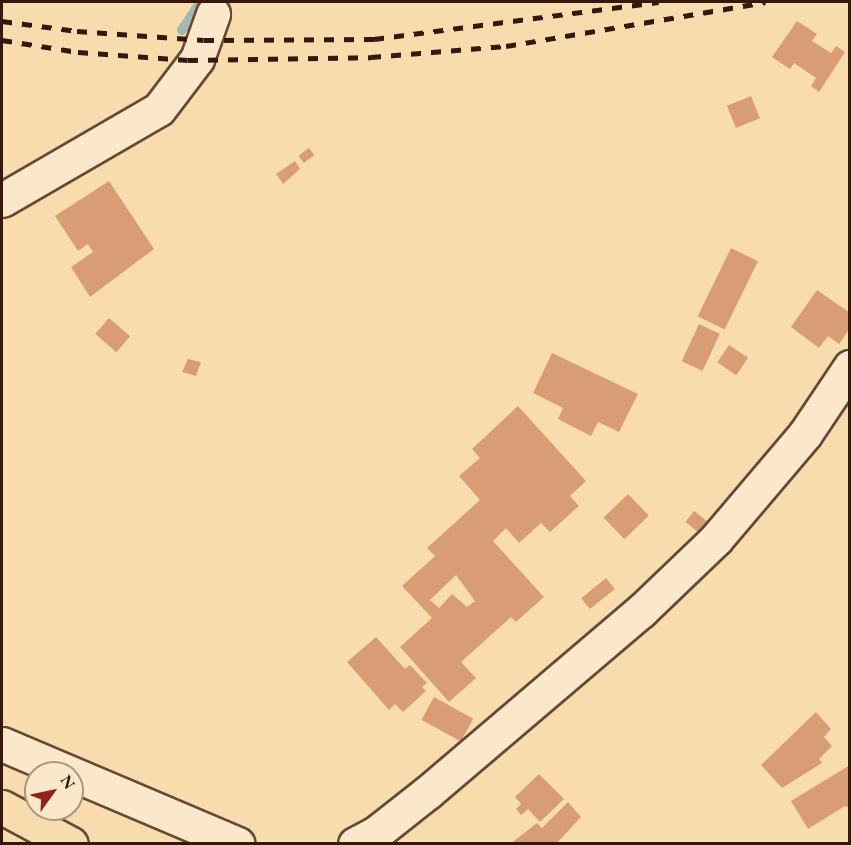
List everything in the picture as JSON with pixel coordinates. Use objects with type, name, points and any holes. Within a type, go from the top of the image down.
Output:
[{"type":"highway","points":[[2,807],[71,843]]},
{"type":"street","points":[[2,200],[159,109],[197,59],[213,14]]},
{"type":"street","points":[[356,843],[376,833],[428,792],[658,595],[716,539],[805,434],[849,367]]},
{"type":"street","points":[[2,744],[238,843]]},
{"type":"building","points":[[797,21],[817,34],[812,41],[831,53],[836,46],[845,52],[819,92],[811,86],[816,78],[794,63],[790,69],[772,57]]},
{"type":"building","points":[[751,96],[760,118],[736,128],[727,106]]},
{"type":"building","points":[[309,148],[314,155],[304,163],[298,156]]},
{"type":"building","points":[[295,161],[300,169],[283,184],[276,174]]},
{"type":"building","points":[[109,181],[154,249],[90,297],[71,267],[93,252],[88,244],[78,251],[55,216]]},
{"type":"building","points":[[731,248],[758,261],[725,329],[698,316]]},
{"type":"building","points":[[817,290],[850,313],[850,328],[839,344],[828,336],[819,348],[791,327]]},
{"type":"building","points":[[109,318],[130,336],[116,352],[95,334]]},
{"type":"building","points":[[699,324],[720,334],[703,371],[682,361]]},
{"type":"building","points":[[729,345],[748,358],[736,375],[717,362]]},
{"type":"building","points":[[552,353],[638,394],[619,432],[598,422],[591,436],[558,419],[563,408],[533,393]]},
{"type":"building","points":[[188,359],[201,362],[196,376],[182,372]]},
{"type":"building","points":[[518,406],[586,481],[570,496],[579,506],[550,532],[541,523],[519,543],[506,528],[493,541],[544,597],[516,622],[511,617],[461,662],[476,678],[449,702],[400,647],[432,618],[402,586],[435,556],[427,548],[480,500],[459,476],[480,458],[472,449]],"holes":[[[456,575],[475,601],[467,607],[452,594],[439,608],[430,600]]]},
{"type":"building","points":[[628,494],[649,516],[624,539],[604,518]]},
{"type":"building","points":[[694,511],[708,522],[700,533],[685,522]]},
{"type":"building","points":[[606,578],[615,589],[590,609],[581,598]]},
{"type":"building","points":[[376,637],[405,669],[410,665],[427,683],[422,687],[426,691],[403,712],[395,704],[389,710],[347,662]]},
{"type":"building","points":[[434,697],[473,719],[461,742],[421,720]]},
{"type":"building","points":[[816,712],[831,729],[824,737],[832,746],[819,759],[822,763],[782,788],[761,765]]},
{"type":"building","points":[[850,765],[850,808],[845,806],[808,829],[791,801]]},
{"type":"building","points":[[539,774],[564,799],[540,822],[528,809],[521,815],[516,809],[521,804],[515,797]]},
{"type":"building","points":[[568,802],[581,817],[556,844],[510,844],[537,823],[542,828]]},
{"type":"waterway","points":[[182,30],[201,2]]},
{"type":"railway","points":[[2,21],[77,31],[204,40],[374,39],[659,2]]},
{"type":"railway","points":[[2,40],[78,52],[188,60],[371,57],[506,46],[765,2]]}]
